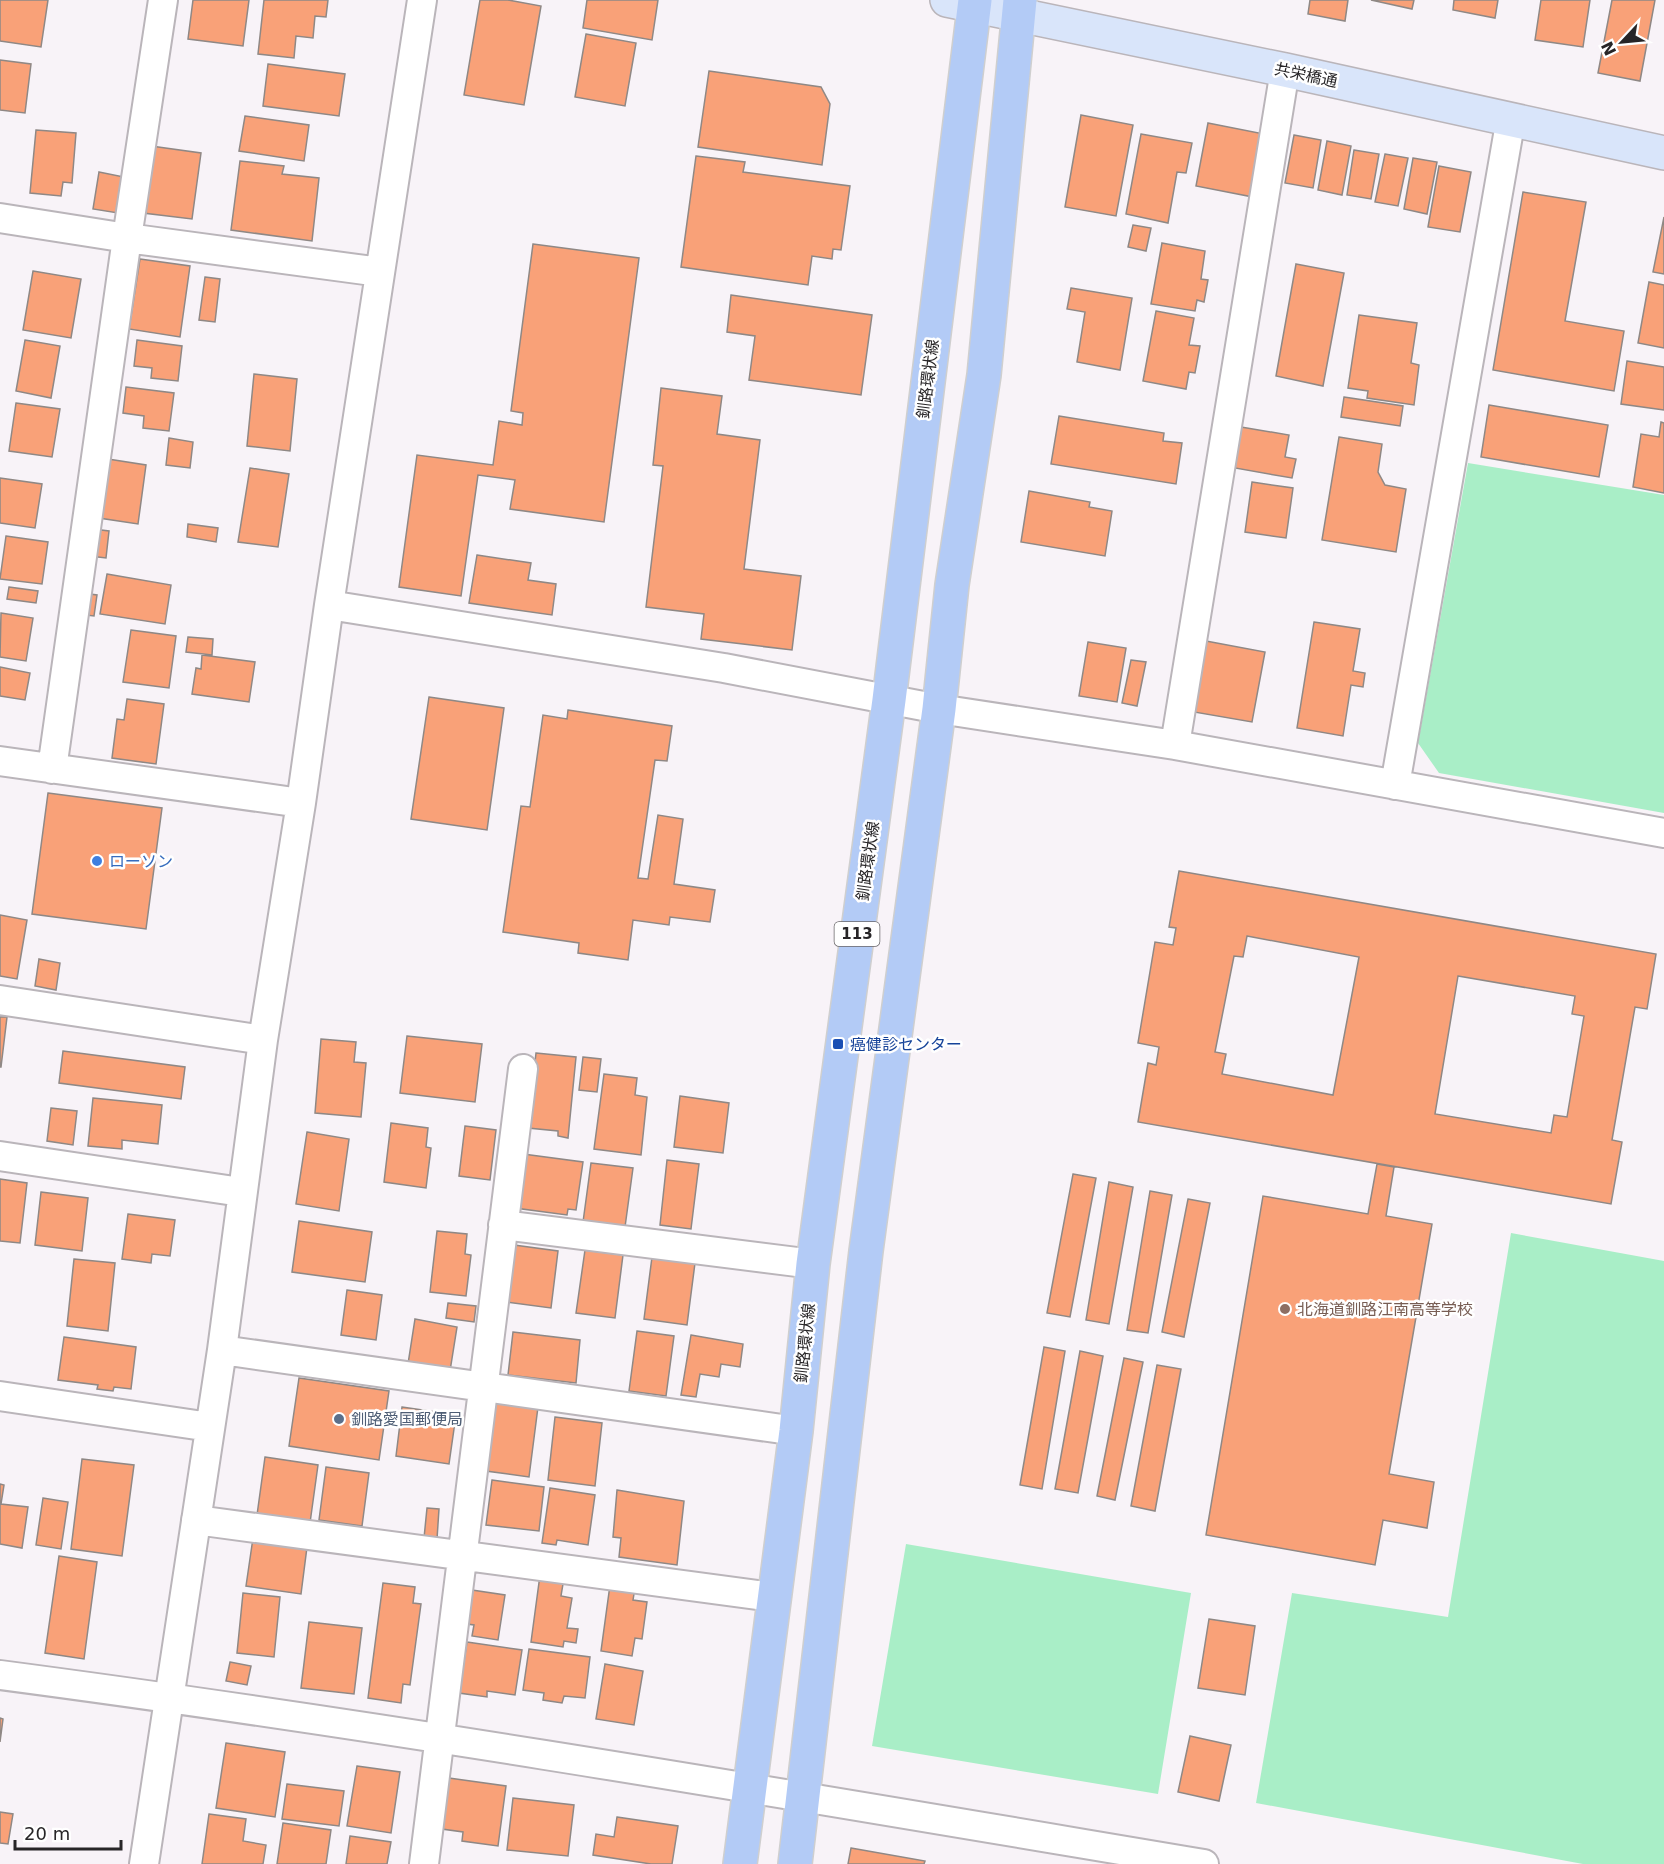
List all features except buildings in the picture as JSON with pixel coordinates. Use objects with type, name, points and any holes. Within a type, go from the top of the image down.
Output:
[{"type":"main road","name":"釧路環状線","points":[[740,1864],[748,1788],[796,1431],[813,1264],[889,700],[965,2]]},
{"type":"main road","points":[[795,1864],[866,1251],[939,709],[952,585],[984,375],[1019,7]]},
{"type":"street","points":[[52,769],[163,0]]},
{"type":"street","points":[[144,1864],[222,1350],[241,1192],[263,1040],[422,0]]},
{"type":"street","name":"共栄橋通","points":[[965,2],[1019,7],[1286,70],[1664,153]]},
{"type":"street","points":[[1175,745],[1286,70]]},
{"type":"street","points":[[1395,785],[1510,118]]},
{"type":"street","points":[[0,218],[127,238],[380,272]]},
{"type":"street","points":[[329,605],[724,668],[939,709],[1175,745],[1664,833]]},
{"type":"street","points":[[0,761],[301,803]]},
{"type":"street","points":[[0,1000],[263,1040]]},
{"type":"street","points":[[424,1864],[523,1069]]},
{"type":"street","points":[[0,1156],[241,1192]]},
{"type":"street","points":[[503,1225],[813,1264]]},
{"type":"street","points":[[222,1350],[796,1431]]},
{"type":"street","points":[[0,1396],[210,1427]]},
{"type":"street","points":[[196,1520],[773,1597]]},
{"type":"street","points":[[0,1675],[169,1697],[440,1738],[1204,1864]]},
{"type":"green space","points":[[1468,463],[1664,495],[1664,813],[1439,773],[1418,743]]},
{"type":"green space","points":[[1511,1233],[1664,1261],[1664,1864],[1583,1864],[1256,1803],[1292,1593],[1448,1617]]},
{"type":"green space","points":[[906,1544],[1191,1593],[1158,1794],[872,1746]]},
{"type":"place","name":"ローソン","points":[[97,861]]},
{"type":"place","name":"癌健診センター","points":[[838,1044]]},
{"type":"place","name":"北海道釧路江南高等学校","points":[[1285,1309]]},
{"type":"place","name":"釧路愛国郵便局","points":[[339,1419]]}]
